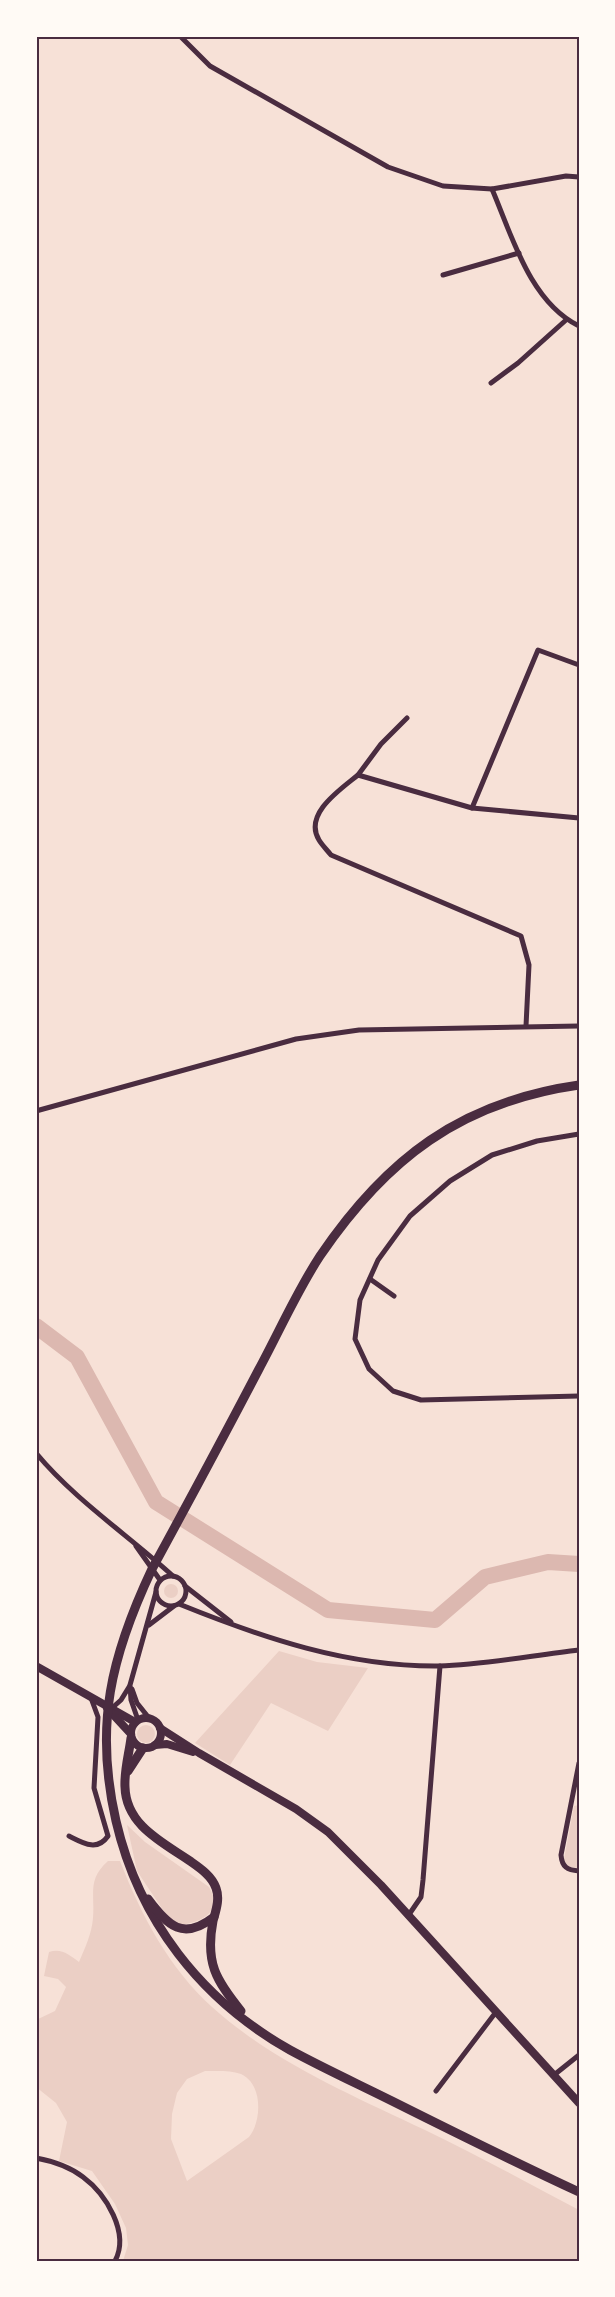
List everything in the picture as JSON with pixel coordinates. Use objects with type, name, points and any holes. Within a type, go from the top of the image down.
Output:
[{"type":"highway","points":[[579,1085],[540,1091],[470,1115],[415,1149],[359,1202],[319,1258],[137,1602],[120,1645],[112,1678],[106,1720],[106,1760],[112,1802],[121,1843],[152,1918],[194,1975],[252,2025],[289,2049],[579,2192]]},
{"type":"highway","points":[[131,1736],[126,1776],[126,1799],[130,1812],[139,1824],[204,1871],[216,1887],[219,1900],[214,1917],[209,1955],[214,1974],[225,1992],[252,2025]]},
{"type":"highway","points":[[126,1776],[142,1748]]},
{"type":"highway","points":[[136,1883],[163,1918],[173,1926],[192,1930],[214,1917]]},
{"type":"highway","points":[[524,2166],[579,2198]]},
{"type":"main road","points":[[36,1666],[137,1721],[149,1718],[160,1728],[199,1753],[274,1795],[313,1820],[352,1854],[579,2103]]},
{"type":"main road","points":[[98,1700],[136,1744],[142,1748],[166,1744],[199,1753]]},
{"type":"main road","points":[[131,1736],[137,1721]]},
{"type":"main road","points":[[155,1745],[160,1737],[160,1728]]},
{"type":"street","points":[[180,36],[210,66],[388,167],[443,186],[492,189],[566,176],[579,177]]},
{"type":"street","points":[[186,42],[190,36]]},
{"type":"street","points":[[492,189],[519,253],[536,285],[566,320],[579,326]]},
{"type":"street","points":[[443,275],[519,253]]},
{"type":"street","points":[[491,382],[518,363],[566,320]]},
{"type":"street","points":[[472,808],[538,650],[579,665]]},
{"type":"street","points":[[407,718],[380,744],[358,775],[325,802],[316,823],[317,839],[331,855],[522,936],[529,965],[526,1026]]},
{"type":"street","points":[[358,775],[472,808],[579,818]]},
{"type":"street","points":[[36,1111],[296,1039],[359,1030],[579,1026]]},
{"type":"street","points":[[579,1134],[536,1141],[492,1156],[450,1181],[410,1216],[378,1260],[360,1300],[354,1339],[369,1370],[393,1391],[421,1400],[579,1396]]},
{"type":"street","points":[[370,1279],[394,1296]]},
{"type":"street","points":[[36,1453],[61,1479],[173,1576],[181,1579],[185,1586],[235,1625]]},
{"type":"street","points":[[133,1541],[160,1580]]},
{"type":"street","points":[[160,1580],[173,1576]]},
{"type":"street","points":[[112,1708],[121,1700],[130,1685],[149,1626],[160,1580]]},
{"type":"street","points":[[149,1626],[177,1605],[185,1596],[185,1586]]},
{"type":"street","points":[[156,1592],[161,1602],[177,1605],[295,1646],[364,1661],[440,1666],[579,1650]]},
{"type":"street","points":[[408,1916],[421,1897],[440,1666]]},
{"type":"street","points":[[130,1685],[137,1702],[149,1718]]},
{"type":"street","points":[[130,1685],[130,1700],[137,1721]]},
{"type":"street","points":[[69,1836],[94,1846],[102,1843],[108,1836],[94,1788],[98,1717],[90,1695]]},
{"type":"street","points":[[579,1763],[561,1855],[565,1868],[579,1871]]},
{"type":"street","points":[[436,2091],[496,2012]]},
{"type":"street","points":[[554,2075],[579,2055]]},
{"type":"street","points":[[36,2158],[61,2165],[82,2176],[95,2188],[111,2209],[119,2234],[121,2249],[115,2261]]},
{"type":"shaded area","points":[[168,1584],[174,1584],[178,1591],[174,1598],[168,1598],[164,1594],[164,1588]]},
{"type":"shaded area","points":[[279,1651],[317,1662],[368,1668],[328,1731],[271,1703],[230,1765],[195,1743]]},
{"type":"shaded area","points":[[146,1725],[152,1728],[155,1734],[152,1740],[146,1743],[140,1740],[137,1734],[140,1728]]},
{"type":"shaded area","points":[[579,1805],[579,1868],[568,1867],[564,1859],[574,1806]]},
{"type":"shaded area","points":[[127,1825],[145,1842],[209,1887],[214,1904],[207,1915],[193,1922],[177,1925],[167,1916],[137,1871]]},
{"type":"shaded area","points":[[108,1861],[120,1861],[147,1921],[170,1958],[197,1992],[236,2027],[287,2061],[314,2076],[464,2149],[579,2210],[579,2261],[123,2261],[128,2245],[126,2228],[115,2204],[92,2171],[59,2161],[67,2122],[56,2103],[36,2087],[36,2020],[55,2011],[66,1987],[58,1979],[44,1976],[49,1952],[62,1952],[79,1962],[91,1929],[93,1887],[101,1868]],"holes":[[[205,2071],[228,2071],[241,2074],[248,2079],[257,2094],[258,2113],[249,2137],[187,2181],[171,2139],[172,2114],[177,2093],[187,2079]]]},
{"type":"waterway","points":[[36,1326],[77,1357],[156,1502],[328,1610],[435,1620],[485,1577],[548,1562],[579,1564]]}]
